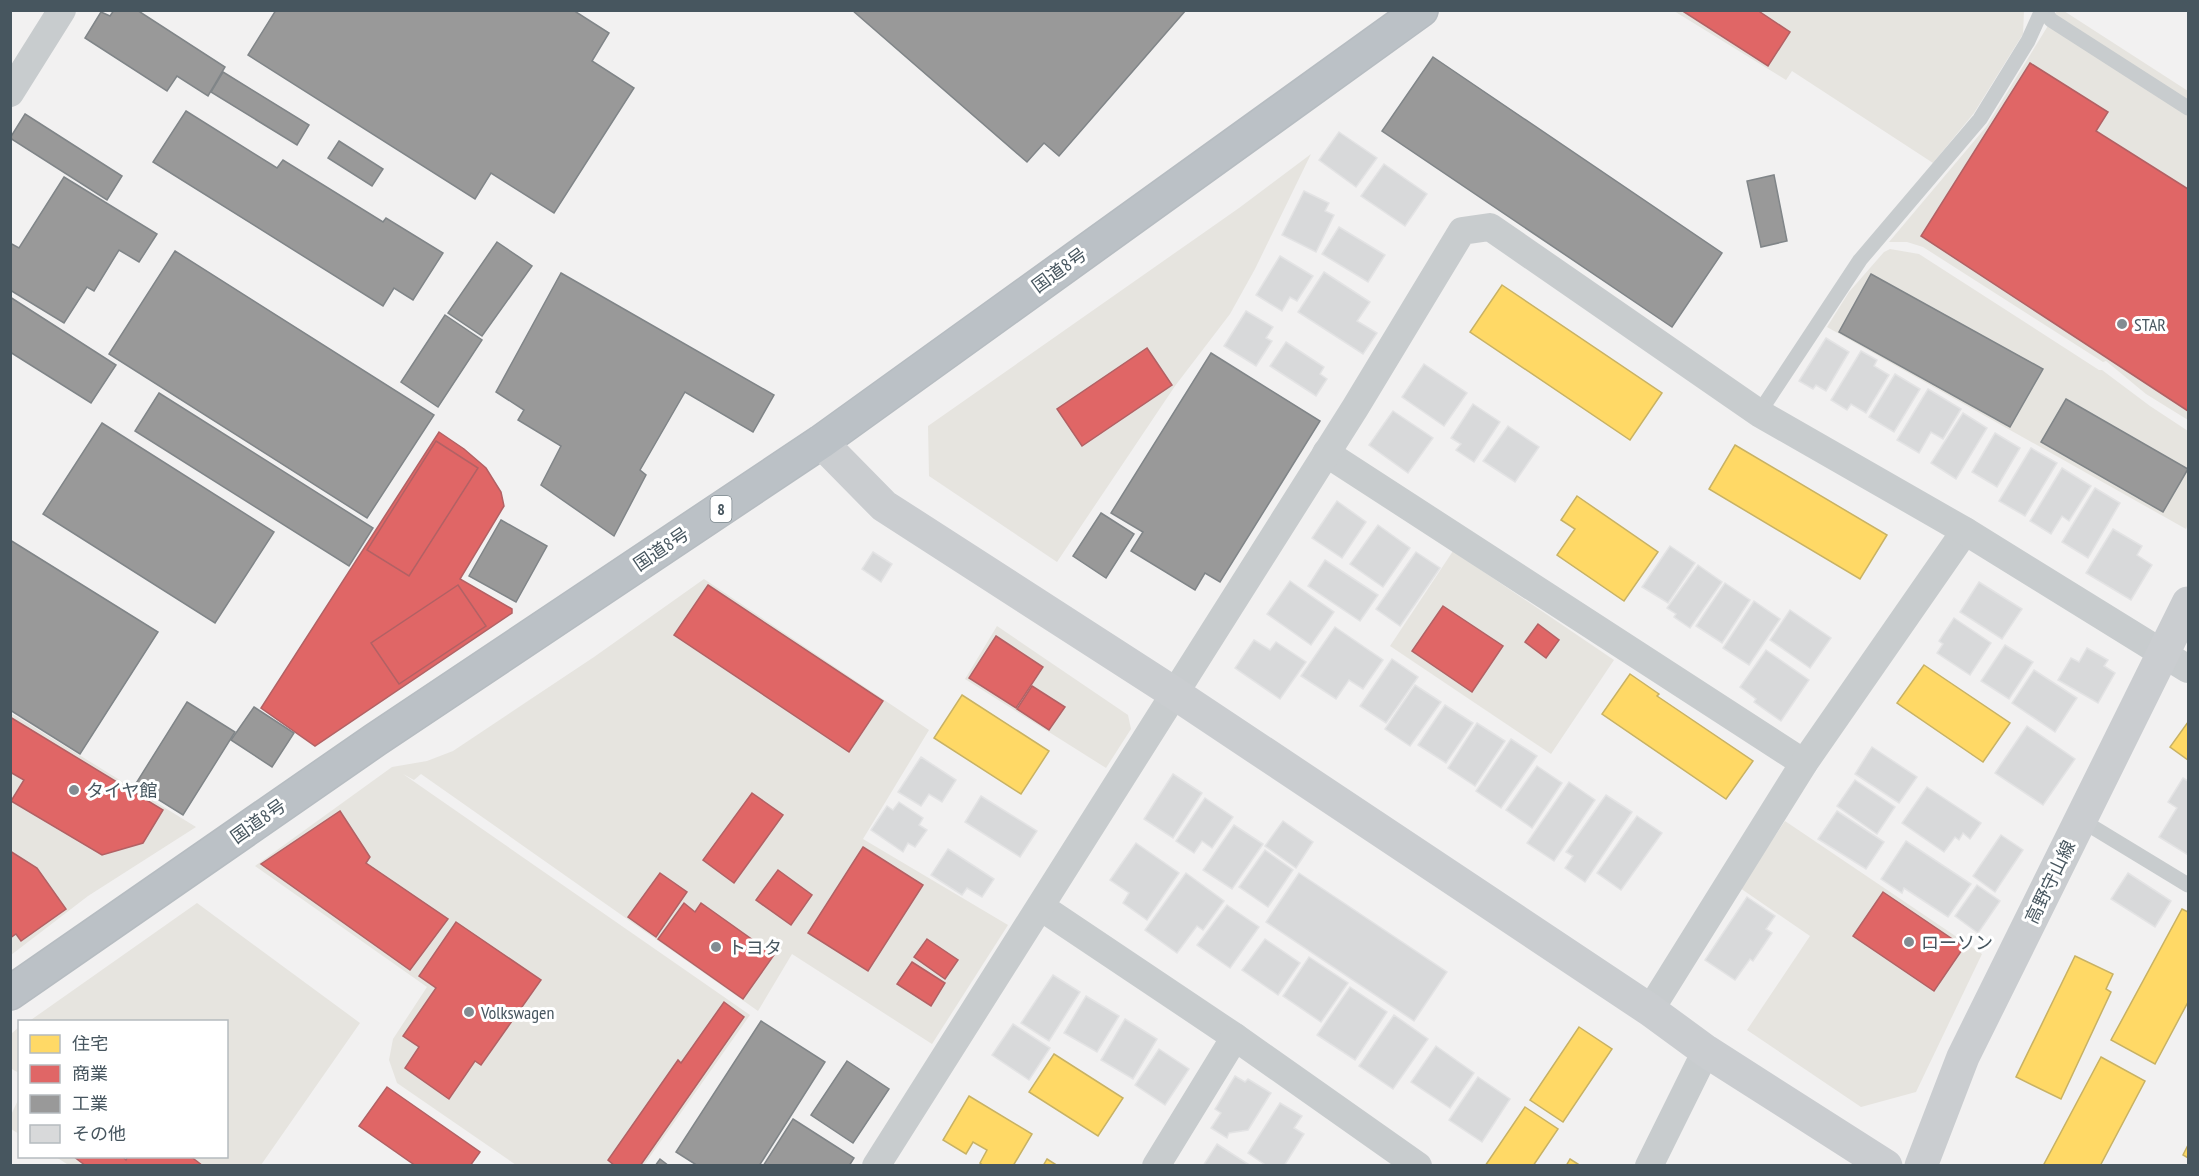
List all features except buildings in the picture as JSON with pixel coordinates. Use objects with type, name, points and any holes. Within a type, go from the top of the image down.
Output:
[{"type":"highway","name":"国道8号","points":[[10,993],[375,740],[821,442],[1421,10]]},
{"type":"street","points":[[10,93],[62,10]]},
{"type":"street","points":[[876,1166],[1326,453],[1461,231],[1490,227],[1759,413],[1965,531],[2176,661]]},
{"type":"street","points":[[821,442],[885,506],[1174,693],[1650,1010],[1706,1051],[1886,1166]]},
{"type":"street","points":[[1326,453],[1804,763]]},
{"type":"street","points":[[1650,1010],[1804,763],[1965,531]]},
{"type":"street","name":"高野守山線","points":[[1921,1166],[1963,1057],[2081,820],[2176,661],[2188,603]]},
{"type":"street","points":[[1041,907],[1235,1037],[1418,1166]]},
{"type":"street","points":[[1156,1166],[1235,1037]]},
{"type":"street","points":[[1649,1166],[1706,1051]]},
{"type":"lane","points":[[1759,413],[1860,260],[1980,119],[2028,41],[2043,10],[2050,20],[2188,108]]},
{"type":"lane","points":[[2081,820],[2188,885]]},
{"type":"shaded area","points":[[1674,11],[2024,11],[2023,34],[1974,113],[1933,163],[1792,71],[1786,80]]},
{"type":"shaded area","name":"STAR","points":[[2057,11],[2064,11],[2188,91],[2188,420],[2146,394],[2106,361],[2103,362],[1923,247],[1907,242],[1889,242],[1986,127]]},
{"type":"shaded area","points":[[1311,154],[1255,269],[1230,314],[1175,386],[1057,562],[929,476],[928,426],[1239,208]]},
{"type":"shaded area","points":[[1890,249],[1919,254],[2102,370],[2188,431],[2188,524],[2186,529],[1827,327],[1849,292],[1884,252]]},
{"type":"shaded area","points":[[1453,551],[1614,660],[1551,754],[1390,646]]},
{"type":"shaded area","points":[[704,579],[929,730],[863,839],[1008,925],[932,1044],[792,954],[758,1011],[421,774],[414,780],[403,774],[750,1015],[644,1165],[516,1165],[397,1083],[389,1060],[393,1039],[427,987],[255,866],[392,767],[427,761],[453,751],[594,657]]},
{"type":"shaded area","points":[[997,626],[1128,715],[1131,729],[1106,768],[965,679]]},
{"type":"shaded area","points":[[11,713],[196,827],[88,896],[11,955]]},
{"type":"shaded area","points":[[1785,821],[1982,954],[1916,1092],[1861,1107],[1747,1030],[1810,936],[1740,888]]},
{"type":"shaded area","points":[[197,903],[360,1023],[261,1165],[70,1166],[58,1158],[228,1158],[228,1020],[31,1020]]},
{"type":"shaded area","points":[[18,1028],[18,1072],[10,1068],[11,1034]]},
{"type":"shaded area","points":[[18,1100],[18,1133],[11,1129],[10,1117]]},
{"type":"place","name":"STAR","points":[[2122,324]]},
{"type":"place","name":"タイヤ館","points":[[74,790]]},
{"type":"place","name":"ローソン","points":[[1909,942]]},
{"type":"place","name":"トヨタ","points":[[716,947]]},
{"type":"place","name":"Volkswagen","points":[[469,1012]]}]
